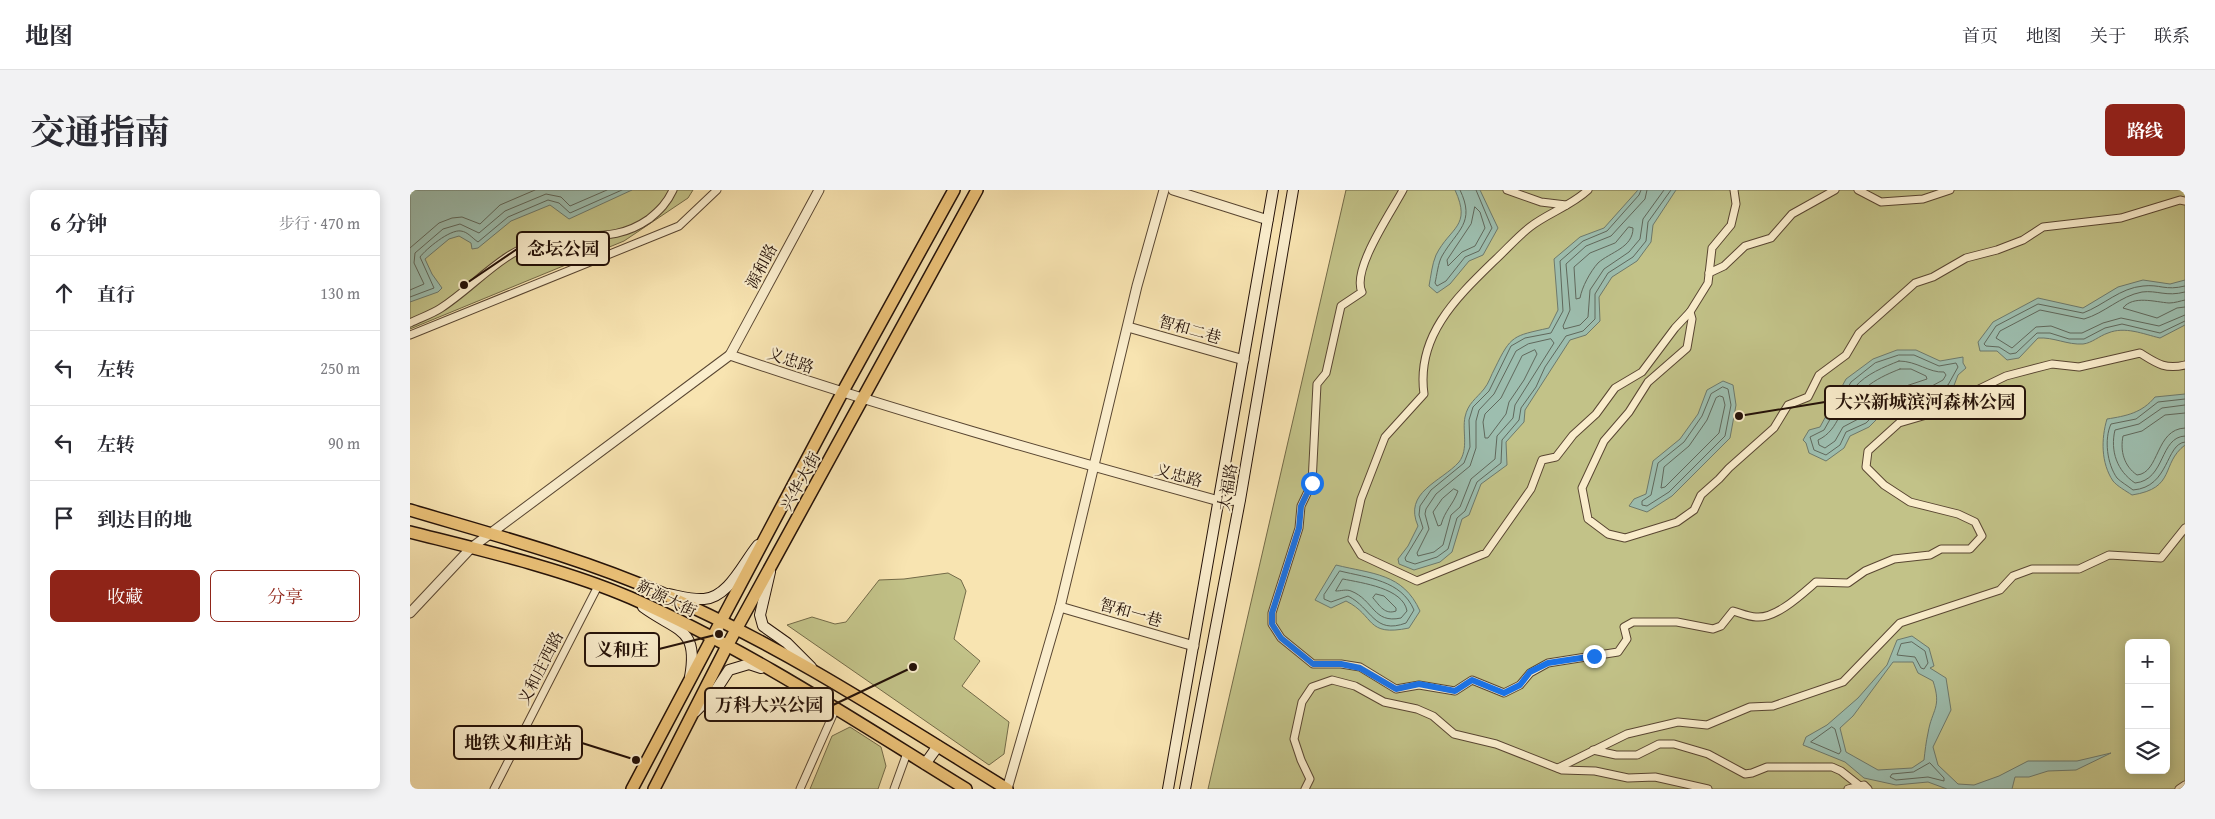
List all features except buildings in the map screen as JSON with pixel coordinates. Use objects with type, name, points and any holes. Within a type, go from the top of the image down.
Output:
[{"type":"main road","name":"兴华大街","points":[[632,789],[765,536],[954,190]]},
{"type":"main road","name":"兴华大街","points":[[654,789],[737,629],[977,190]]},
{"type":"main road","name":"太福路","points":[[1168,789],[1273,190]]},
{"type":"main road","name":"太福路","points":[[1185,789],[1240,500],[1293,190]]},
{"type":"main road","points":[[410,510],[617,576],[661,593],[721,621],[818,674],[1007,789]]},
{"type":"main road","name":"新源大街","points":[[410,532],[598,586],[630,598],[728,646],[836,708],[966,789]]},
{"type":"main road","points":[[661,593],[704,599],[717,596],[726,588],[765,536]]},
{"type":"main road","points":[[771,568],[760,615],[763,626],[787,643],[818,674]]},
{"type":"main road","points":[[630,598],[663,621],[686,634],[691,644],[693,659],[688,684]]},
{"type":"main road","points":[[691,716],[714,693],[729,670],[738,666],[749,664],[786,679]]},
{"type":"main road","points":[[925,764],[938,746]]},
{"type":"street","points":[[410,322],[440,309],[506,256],[542,241],[577,236],[610,236],[634,229],[663,208],[673,190]]},
{"type":"street","points":[[410,335],[679,226],[717,190]]},
{"type":"street","name":"源和路","points":[[730,355],[819,190]]},
{"type":"street","points":[[1007,789],[1060,607],[1128,327],[1164,190]]},
{"type":"street","points":[[1173,190],[1268,220]]},
{"type":"street","points":[[1403,190],[1365,261],[1360,287],[1362,292],[1341,306],[1326,373],[1317,384],[1312,483],[1301,506],[1299,528],[1272,613],[1272,624],[1281,638],[1313,664],[1341,664],[1360,668],[1396,689],[1419,684],[1455,691],[1472,680],[1504,693],[1520,685],[1530,672],[1548,663],[1618,652],[1627,639],[1624,627],[1633,622],[1677,622],[1713,629],[1721,626],[1733,611],[1756,618],[1768,616],[1796,600],[1816,582],[1848,584],[1865,572],[1894,559],[1930,556],[1941,549],[1970,549],[1982,536],[1975,522],[1928,504],[1910,502],[1884,485],[1866,467],[1868,452],[1899,423],[1923,416],[2006,376],[2052,364],[2079,367],[2140,353],[2160,366],[2173,368],[2185,365]]},
{"type":"street","points":[[1507,190],[1541,202],[1566,205]]},
{"type":"street","points":[[1588,190],[1578,199],[1530,227],[1473,282],[1440,320],[1423,362],[1424,394],[1385,436],[1362,499],[1352,540],[1361,555],[1416,581],[1486,553],[1530,489],[1542,460],[1556,458],[1573,435],[1596,414],[1615,388],[1642,372],[1675,328],[1690,312],[1708,282],[1712,248],[1731,225],[1736,204],[1734,190]]},
{"type":"street","points":[[1709,273],[1724,266],[1745,246],[1771,238],[1792,214],[1835,190]]},
{"type":"street","points":[[1858,190],[1881,202],[1923,199],[1950,190]]},
{"type":"street","points":[[1690,312],[1692,318],[1687,348],[1648,382],[1629,412],[1604,440],[1582,488],[1588,520],[1608,534],[1625,538],[1651,531],[1677,522],[1694,510],[1701,495],[1774,428],[1788,405],[1808,397],[1819,375],[1846,355],[1859,333],[1915,283],[1932,277],[1966,258],[1997,250],[2023,240],[2043,227],[2113,220],[2180,200],[2185,201]]},
{"type":"street","name":"智和二巷","points":[[1128,327],[1244,360]]},
{"type":"street","points":[[410,613],[471,548],[730,355]]},
{"type":"street","name":"义忠路","points":[[730,355],[842,393],[1094,467],[1220,501],[1240,500]]},
{"type":"street","points":[[1558,768],[1627,734],[1678,722],[1707,725],[1750,707],[1773,706],[1843,682],[1900,623],[2000,590],[2013,576],[2032,568],[2079,569],[2109,555],[2161,558],[2185,528]]},
{"type":"street","name":"义和庄西路","points":[[494,789],[598,586]]},
{"type":"street","name":"智和一巷","points":[[1060,607],[1194,646]]},
{"type":"street","points":[[1305,789],[1310,778],[1294,739],[1302,702],[1312,687],[1332,680],[1355,686],[1384,702],[1417,709],[1433,716],[1454,734],[1496,744],[1558,768],[1595,771],[1628,778],[1654,777],[1708,789]]},
{"type":"street","points":[[800,789],[836,708]]},
{"type":"street","points":[[1593,750],[1616,755],[1637,755],[1659,744],[1674,744],[1708,754],[1745,774],[1752,774],[1767,767],[1832,767],[1841,771],[1860,786]]},
{"type":"street","points":[[894,789],[907,753]]},
{"type":"street","points":[[1848,789],[1864,785],[1868,789]]},
{"type":"street","points":[[2179,789],[2185,785]]},
{"type":"green space","points":[[410,190],[693,190],[688,198],[624,241],[410,329]]},
{"type":"green space","points":[[1346,190],[2185,190],[2185,789],[1208,789]]},
{"type":"green space","points":[[948,573],[961,580],[966,591],[954,639],[980,661],[962,686],[1009,722],[1004,754],[989,765],[787,625],[812,617],[835,624],[846,622],[879,580],[904,579]]},
{"type":"green space","points":[[850,727],[881,747],[886,766],[878,789],[810,789],[832,736]]},
{"type":"water","points":[[410,190],[632,190],[569,219],[550,205],[511,221],[478,248],[472,249],[471,243],[459,236],[449,239],[425,259],[432,274],[442,288],[438,292],[410,302]]},
{"type":"water","points":[[1455,190],[1480,190],[1498,228],[1483,255],[1469,261],[1450,284],[1437,293],[1429,286],[1436,255],[1460,219],[1460,202]]},
{"type":"water","points":[[1638,190],[1676,190],[1653,225],[1651,242],[1637,261],[1612,277],[1599,297],[1600,321],[1586,335],[1570,340],[1525,410],[1524,422],[1506,442],[1507,465],[1481,484],[1469,515],[1462,519],[1452,552],[1440,562],[1414,570],[1399,564],[1398,559],[1408,546],[1418,526],[1415,514],[1416,504],[1426,489],[1459,462],[1462,457],[1465,446],[1464,422],[1466,412],[1486,387],[1505,349],[1520,335],[1549,328],[1558,310],[1554,259],[1580,237],[1604,228]]},
{"type":"water","points":[[2143,280],[2170,284],[2185,280],[2185,325],[2160,338],[2134,331],[2121,330],[2108,333],[2083,344],[2038,338],[2019,358],[2007,360],[1997,351],[1980,351],[1978,342],[1993,322],[2038,298],[2083,308],[2118,287]]},
{"type":"water","points":[[1897,350],[1916,350],[1940,361],[1963,357],[1963,363],[1966,368],[1958,375],[1953,388],[1934,397],[1883,413],[1869,427],[1850,436],[1844,448],[1826,461],[1809,453],[1803,440],[1809,430],[1820,427],[1846,379],[1873,359]]},
{"type":"water","points":[[1723,381],[1733,385],[1736,405],[1730,438],[1672,496],[1647,512],[1629,506],[1634,499],[1646,494],[1653,461],[1680,439],[1698,414],[1707,390]]},
{"type":"water","points":[[2185,394],[2185,445],[2177,452],[2162,481],[2156,487],[2146,492],[2132,495],[2113,481],[2106,467],[2103,443],[2107,419],[2127,415],[2139,410],[2155,397]]},
{"type":"water","points":[[1336,565],[1374,573],[1395,582],[1405,589],[1413,598],[1420,611],[1409,628],[1385,630],[1372,624],[1356,607],[1346,601],[1331,608],[1315,600]]},
{"type":"water","points":[[1912,636],[1929,648],[1934,666],[1930,668],[1946,678],[1951,710],[1933,747],[1938,765],[1958,784],[1974,785],[1999,776],[2028,761],[2077,761],[2111,753],[2076,770],[2048,771],[2029,777],[2015,777],[2012,789],[1947,789],[1928,782],[1896,785],[1864,778],[1845,762],[1803,745],[1806,737],[1827,725],[1858,698],[1887,665],[1897,640]],"holes":[[[1893,662],[1913,662],[1918,673],[1933,681],[1937,697],[1927,736],[1924,760],[1912,768],[1878,770],[1846,752],[1840,728],[1853,716]]]},
{"type":"place","name":"念坛公园","points":[[464,285]]},
{"type":"place","name":"大兴新城滨河森林公园","points":[[1739,416]]},
{"type":"place","name":"义和庄","points":[[719,634]]},
{"type":"place","name":"万科大兴公园","points":[[913,667]]},
{"type":"place","name":"地铁义和庄站","points":[[636,760]]},
{"type":"route","points":[[1312,483],[1301,506],[1299,528],[1292,545],[1289,564],[1272,613],[1272,624],[1281,638],[1313,664],[1341,664],[1360,668],[1396,689],[1419,684],[1455,691],[1472,680],[1504,693],[1520,685],[1530,672],[1548,663],[1594,656]]}]
